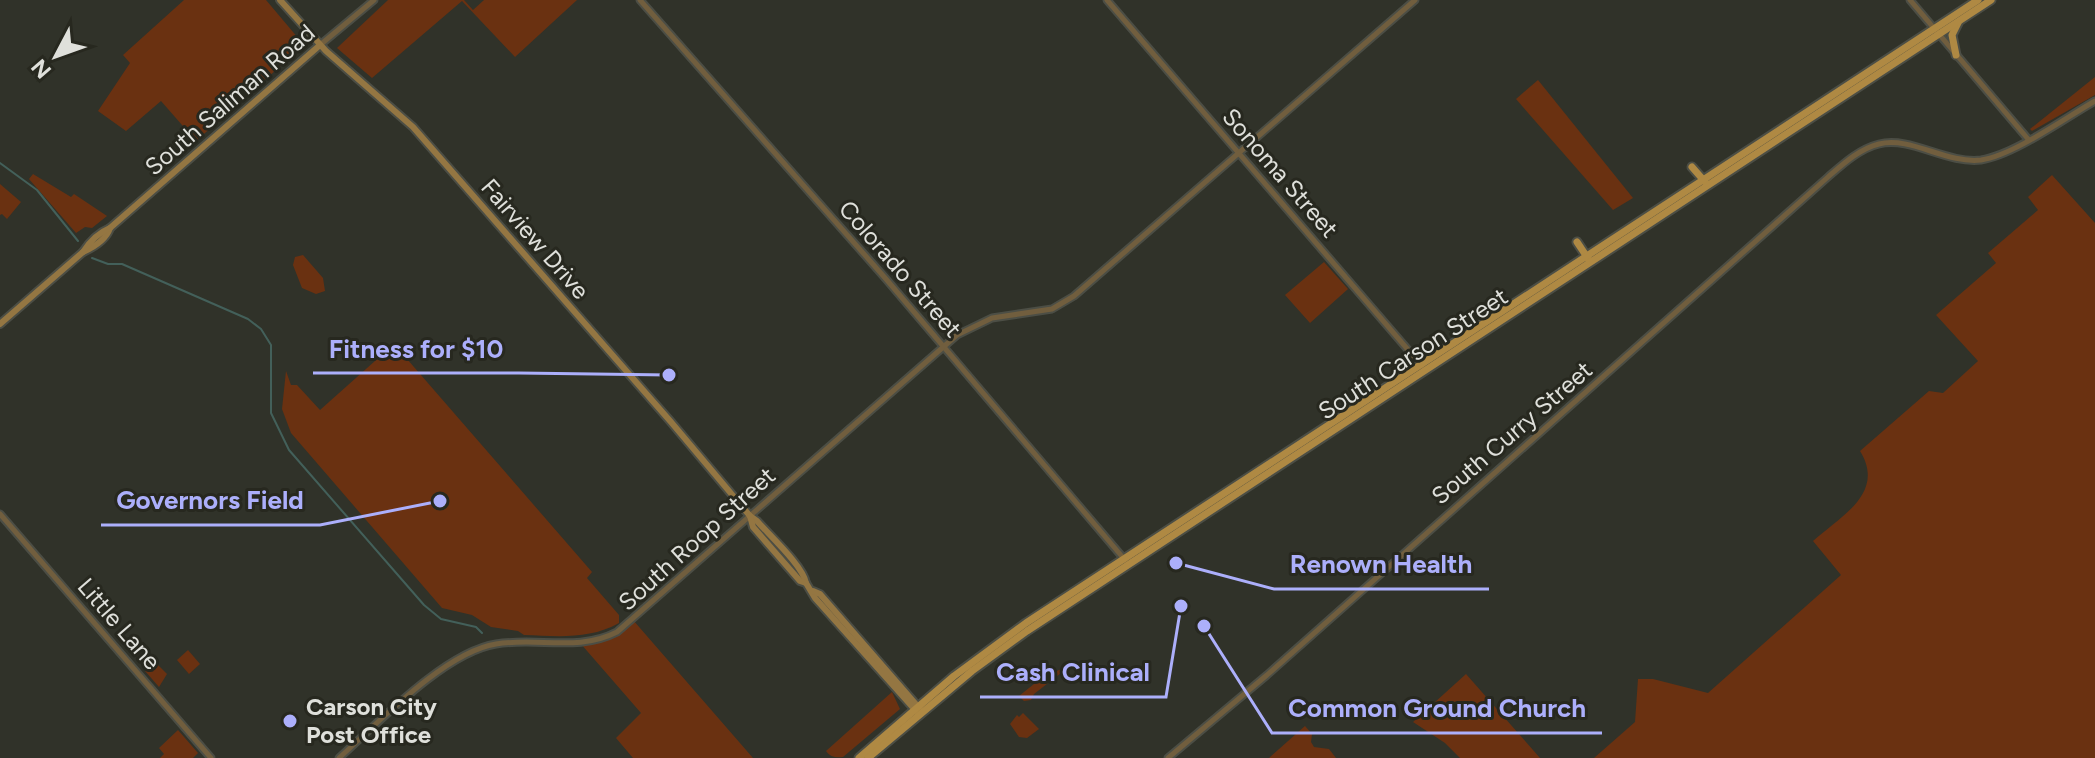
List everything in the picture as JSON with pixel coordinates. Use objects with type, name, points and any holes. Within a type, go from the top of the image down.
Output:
[{"type":"main road","name":"Fairview Drive","points":[[280,0],[320,45],[413,127],[757,521],[805,577],[806,583],[820,594],[917,710]]},
{"type":"main road","name":"South Carson Street","points":[[859,758],[917,710],[1126,562],[1936,31],[1978,0]]},
{"type":"main road","name":"South Carson Street","points":[[1936,31],[1991,0]]},
{"type":"main road","points":[[1956,55],[1952,35],[1960,20]]},
{"type":"main road","name":"South Saliman Road","points":[[0,324],[83,252],[101,232],[110,228],[320,45]]},
{"type":"main road","points":[[1692,167],[1705,183]]},
{"type":"main road","points":[[1577,242],[1588,259]]},
{"type":"main road","name":"South Carson Street","points":[[868,758],[917,710]]},
{"type":"street","name":"South Saliman Road","points":[[320,45],[374,0]]},
{"type":"street","name":"Colorado Street","points":[[640,0],[944,347],[1126,562]]},
{"type":"street","name":"Sonoma Street","points":[[1107,0],[1423,367]]},
{"type":"street","points":[[1239,153],[1415,0]]},
{"type":"street","points":[[1910,0],[2028,139],[2095,101]]},
{"type":"street","name":"South Curry Street","points":[[1168,758],[1267,675],[1858,153],[1884,143],[1901,144],[1943,157],[1966,160],[2003,154],[2028,139]]},
{"type":"street","name":"South Roop Street","points":[[339,758],[438,671],[471,651],[515,642],[580,644],[598,641],[617,632],[957,335],[980,322],[1035,314],[1063,304],[1239,153]]},
{"type":"street","name":"Little Lane","points":[[0,514],[211,758]]},
{"type":"shaded area","points":[[184,0],[266,0],[304,45],[196,141],[161,101],[126,131],[98,111],[130,63],[123,55]]},
{"type":"shaded area","points":[[388,0],[464,0],[473,10],[484,0],[577,0],[515,57],[462,1],[372,78],[337,48]]},
{"type":"shaded area","points":[[2095,77],[2095,95],[2032,131],[2030,129]]},
{"type":"shaded area","points":[[1538,80],[1633,198],[1613,210],[1516,99]]},
{"type":"shaded area","points":[[33,174],[71,197],[74,194],[107,216],[92,228],[85,227],[76,233],[29,179]]},
{"type":"shaded area","points":[[2052,175],[2095,223],[2095,758],[1594,758],[1635,722],[1638,679],[1653,679],[1708,693],[1841,575],[1813,541],[1847,513],[1864,491],[1868,479],[1867,466],[1860,451],[1929,391],[1943,393],[1978,361],[1936,315],[1996,263],[1988,253],[2038,210],[2028,197]]},
{"type":"shaded area","points":[[0,184],[21,202],[7,219],[0,215]]},
{"type":"shaded area","points":[[303,255],[323,278],[325,291],[316,294],[302,288],[293,265],[295,257]]},
{"type":"shaded area","points":[[1324,262],[1348,289],[1310,323],[1285,295]]},
{"type":"shaded area","points":[[394,344],[592,572],[587,578],[619,615],[619,623],[584,635],[524,635],[518,631],[491,627],[472,615],[442,608],[291,433],[282,409],[286,371],[291,385],[297,385],[320,410]]},
{"type":"shaded area","points":[[633,620],[753,758],[633,758],[616,738],[641,713],[581,644],[598,641]]},
{"type":"shaded area","points":[[188,650],[200,664],[189,674],[177,660]]},
{"type":"shaded area","points":[[155,662],[167,674],[159,687],[145,671]]},
{"type":"shaded area","points":[[1061,669],[1061,673],[1034,694],[1031,700],[1024,701],[1019,696],[1039,680]]},
{"type":"shaded area","points":[[1466,674],[1540,758],[1460,758],[1445,743],[1413,722]]},
{"type":"shaded area","points":[[892,692],[900,709],[843,757],[833,757],[826,751]]},
{"type":"shaded area","points":[[1023,713],[1039,729],[1027,738],[1019,737],[1010,724]]},
{"type":"shaded area","points":[[1305,726],[1312,734],[1314,747],[1329,749],[1336,758],[1269,758]]},
{"type":"shaded area","points":[[178,730],[198,753],[193,758],[160,758],[164,754],[159,748]]},
{"type":"waterway","points":[[0,163],[37,190],[78,241]]},
{"type":"waterway","points":[[92,258],[108,264],[122,264],[248,319],[261,329],[271,345],[271,413],[289,450],[424,605],[441,619],[476,627],[482,633]]},
{"type":"place","name":"Fitness for $10","points":[[669,375]]},
{"type":"place","name":"Governors Field","points":[[440,501]]},
{"type":"place","name":"Renown Health","points":[[1176,563]]},
{"type":"place","name":"Cash Clinical","points":[[1181,606]]},
{"type":"place","name":"Common Ground Church","points":[[1204,626]]},
{"type":"place","name":"Carson City Post Office","points":[[290,721]]}]
